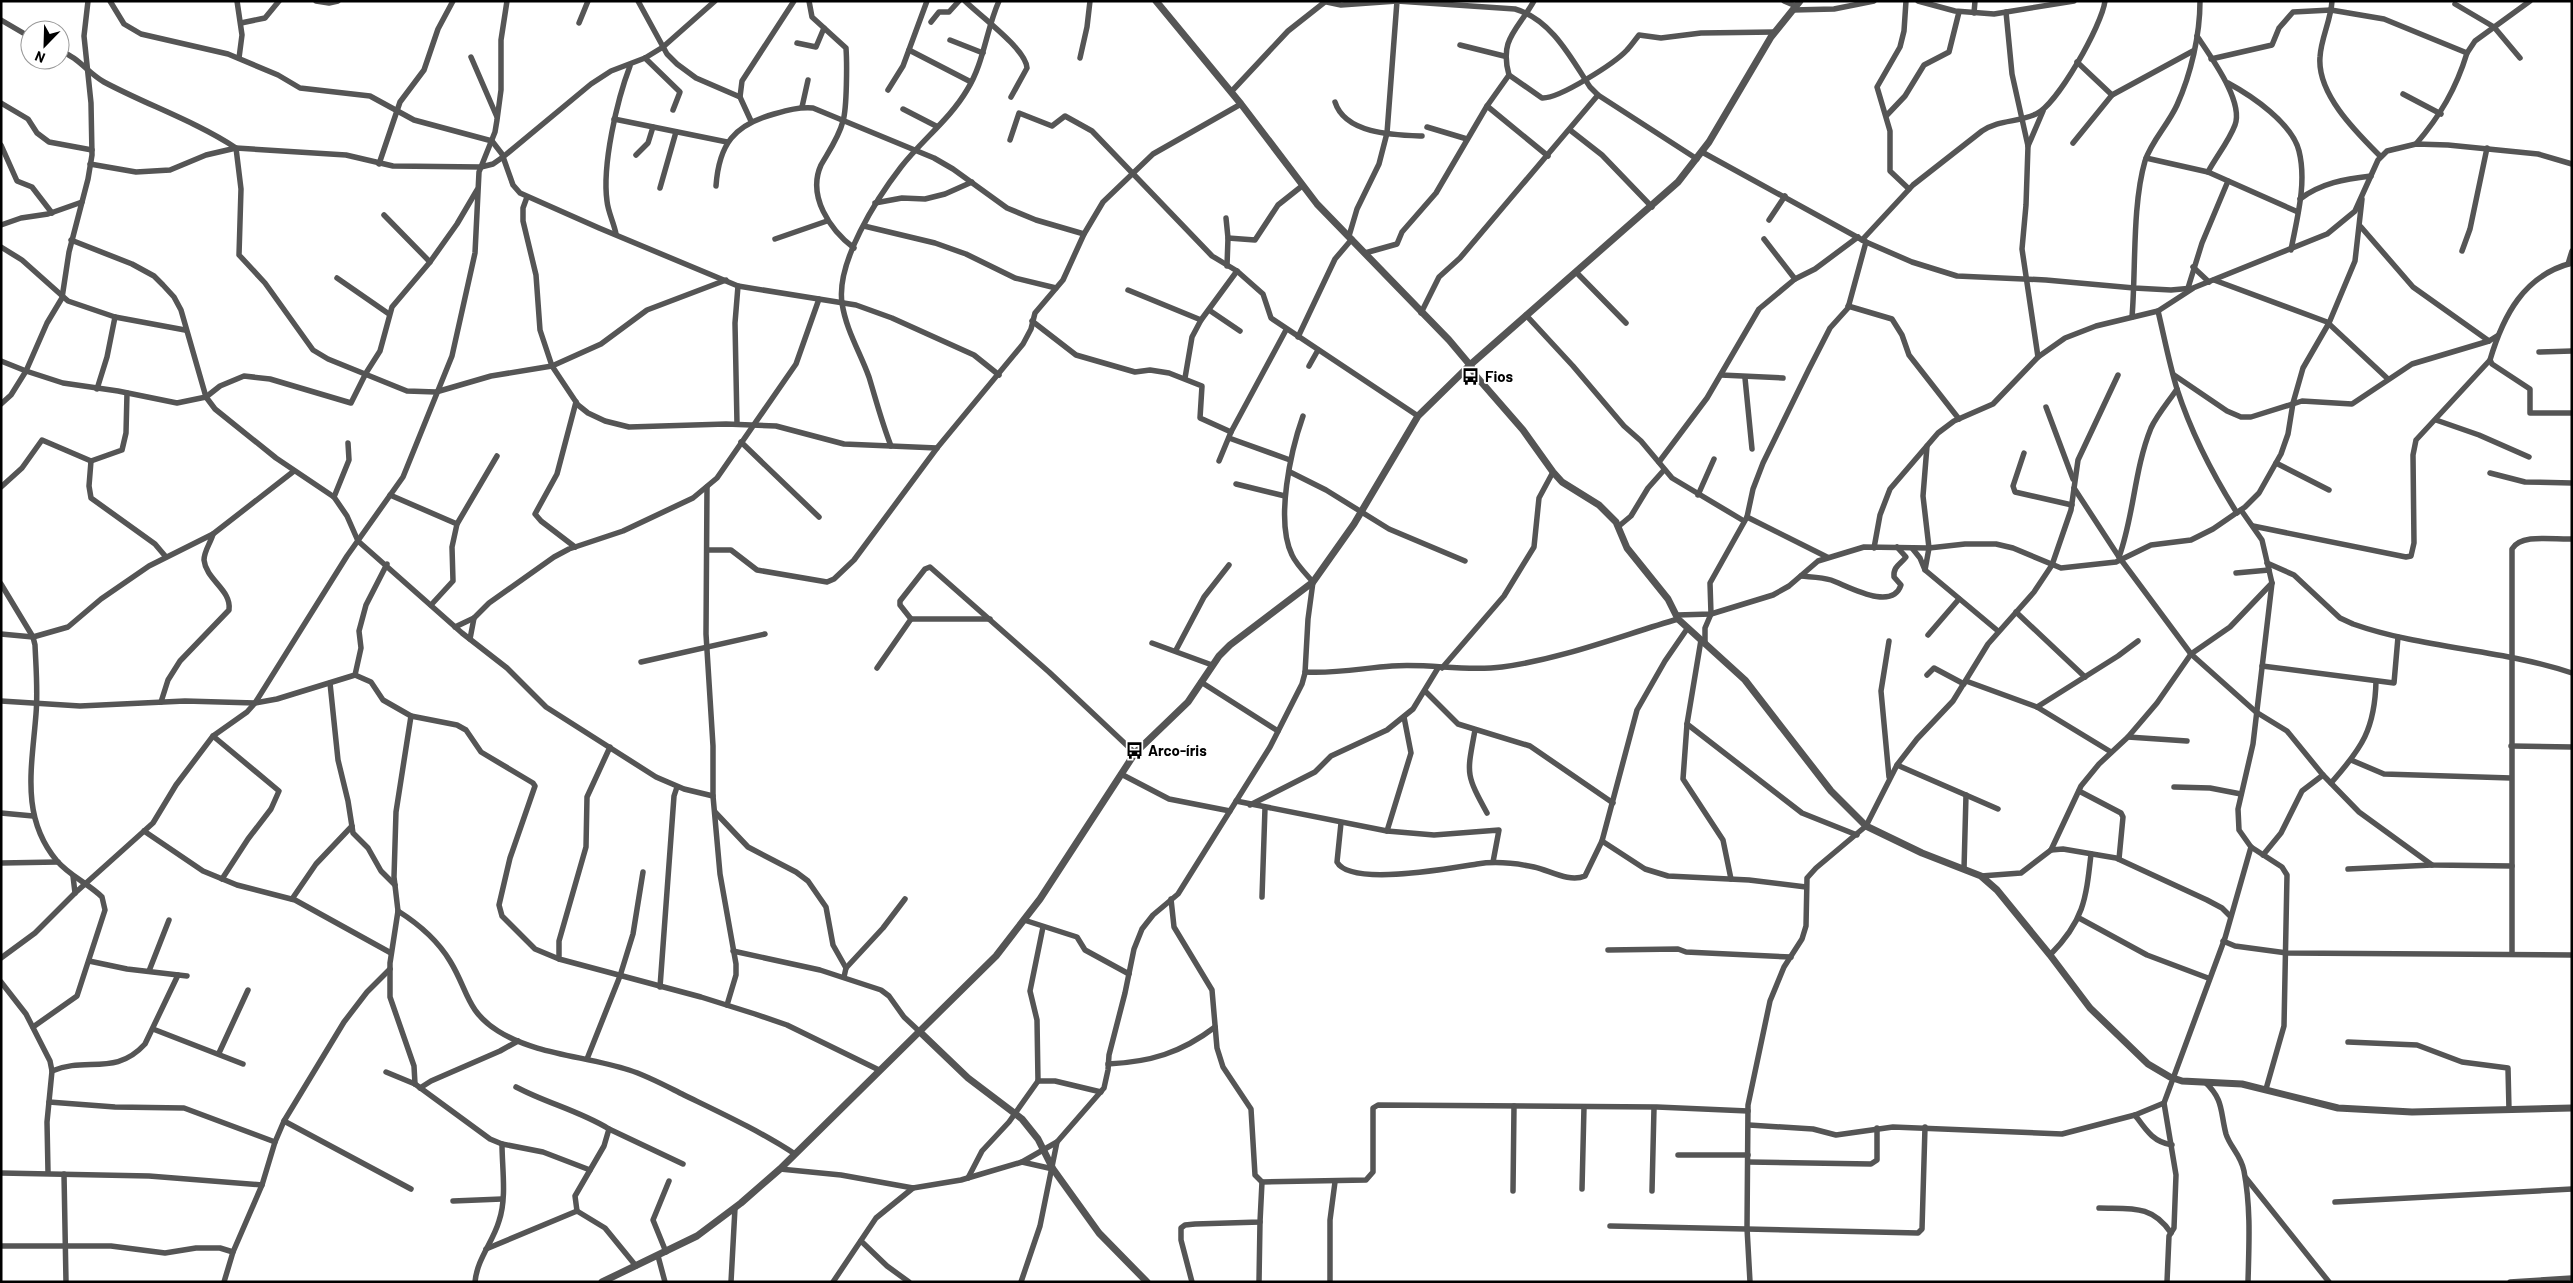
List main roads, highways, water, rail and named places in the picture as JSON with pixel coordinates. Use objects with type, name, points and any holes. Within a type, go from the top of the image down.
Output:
[{"type":"place","name":"Fios","points":[[1471,376]]},
{"type":"place","name":"Arco-íris","points":[[1134,750]]}]
